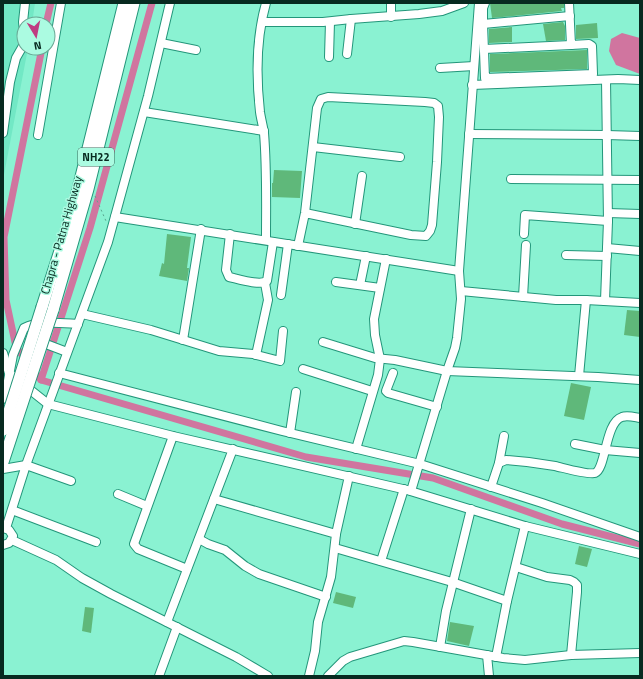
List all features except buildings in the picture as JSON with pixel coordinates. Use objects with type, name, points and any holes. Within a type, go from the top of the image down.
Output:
[{"type":"highway","name":"Chapra - Patna Highway","points":[[48,306],[124,3]]},
{"type":"highway","name":"Chapra - Patna Highway","points":[[48,306],[88,189],[134,3]]},
{"type":"highway","name":"NH22","points":[[3,430],[48,306]]},
{"type":"highway","name":"NH22","points":[[3,462],[48,306]]},
{"type":"street","points":[[24,16],[25,3]]},
{"type":"street","points":[[38,135],[61,3]]},
{"type":"street","points":[[12,540],[12,533],[4,528],[12,510],[26,465],[67,352],[74,324],[82,314],[108,242],[144,112],[170,3]]},
{"type":"street","points":[[256,355],[268,300],[265,283],[267,281],[269,241],[266,165],[264,131],[260,113],[257,78],[259,44],[266,3]]},
{"type":"street","points":[[390,17],[391,3]]},
{"type":"street","points":[[262,22],[330,22],[351,19],[390,17],[442,11],[464,3]]},
{"type":"street","points":[[569,3],[571,45]]},
{"type":"street","points":[[481,6],[485,78],[593,74],[592,46],[589,44],[484,49]]},
{"type":"street","points":[[382,562],[408,490],[415,479],[457,338],[461,291],[459,271],[472,84],[481,6]]},
{"type":"street","points":[[483,24],[570,16]]},
{"type":"street","points":[[347,54],[351,19]]},
{"type":"street","points":[[329,57],[330,22]]},
{"type":"street","points":[[161,43],[196,50]]},
{"type":"street","points":[[3,132],[10,82],[17,56]]},
{"type":"street","points":[[440,68],[474,66]]},
{"type":"street","points":[[605,301],[608,217],[606,80]]},
{"type":"street","points":[[472,84],[640,80]]},
{"type":"street","points":[[298,246],[305,213],[318,108],[321,99],[425,102],[434,103],[438,106],[438,162],[432,225],[429,234],[421,237],[305,213]]},
{"type":"street","points":[[144,112],[264,131]]},
{"type":"street","points":[[469,134],[607,134],[640,136]]},
{"type":"street","points":[[313,147],[400,158]]},
{"type":"street","points":[[355,224],[362,176]]},
{"type":"street","points":[[511,179],[608,178],[640,180]]},
{"type":"street","points":[[524,234],[525,215],[608,217],[640,214]]},
{"type":"street","points":[[115,217],[201,229],[459,271]]},
{"type":"street","points":[[183,340],[201,229]]},
{"type":"street","points":[[230,234],[226,265],[227,274],[229,277],[265,283]]},
{"type":"street","points":[[281,295],[288,244]]},
{"type":"street","points":[[523,296],[526,245]]},
{"type":"street","points":[[566,255],[640,250]]},
{"type":"street","points":[[360,285],[366,256]]},
{"type":"street","points":[[356,449],[378,375],[380,359],[375,336],[374,319],[386,259]]},
{"type":"street","points":[[336,282],[380,288]]},
{"type":"street","points":[[461,291],[568,300],[640,303]]},
{"type":"street","points":[[579,376],[586,300]]},
{"type":"street","points":[[82,314],[151,330],[219,351],[256,355],[280,361],[283,331]]},
{"type":"street","points":[[3,399],[24,328],[31,324],[74,324]]},
{"type":"street","points":[[19,346],[26,336],[67,352]]},
{"type":"street","points":[[323,342],[380,359],[394,360],[447,371],[640,380]]},
{"type":"street","points":[[3,353],[11,374],[50,400],[173,436],[408,490],[526,526],[640,554]]},
{"type":"street","points":[[303,369],[372,391]]},
{"type":"street","points":[[393,373],[386,391],[388,393],[437,407]]},
{"type":"street","points":[[59,375],[419,466],[491,487],[640,537]]},
{"type":"street","points":[[290,433],[296,392]]},
{"type":"street","points":[[499,462],[506,460],[517,460],[596,473],[599,469],[615,421],[620,417],[626,416],[640,418]]},
{"type":"street","points":[[173,436],[134,542],[136,547],[187,569]]},
{"type":"street","points":[[491,487],[499,462],[504,436]]},
{"type":"street","points":[[575,444],[605,450],[640,453]]},
{"type":"street","points":[[167,622],[233,449]]},
{"type":"street","points":[[3,469],[26,465],[71,481]]},
{"type":"street","points":[[309,676],[315,651],[318,622],[331,577],[336,534],[348,476]]},
{"type":"street","points":[[118,494],[147,506]]},
{"type":"street","points":[[214,498],[336,534]]},
{"type":"street","points":[[440,647],[452,582],[471,509]]},
{"type":"street","points":[[12,510],[96,542]]},
{"type":"street","points":[[496,657],[507,601],[526,526]]},
{"type":"street","points":[[199,538],[208,544],[225,550],[245,566],[259,574],[326,597]]},
{"type":"street","points":[[3,545],[12,540]]},
{"type":"street","points":[[12,540],[56,560],[82,578],[236,657],[268,676]]},
{"type":"street","points":[[335,548],[452,582],[507,601]]},
{"type":"street","points":[[516,567],[547,577],[570,580],[577,585],[571,655]]},
{"type":"street","points":[[159,676],[177,627]]},
{"type":"street","points":[[328,676],[350,656],[404,641],[496,657],[525,660],[571,655],[640,653]]},
{"type":"street","points":[[487,655],[488,676]]},
{"type":"path","points":[[96,199],[102,212]]},
{"type":"shaded area","points":[[3,3],[35,3],[33,16],[16,16],[16,56],[26,56],[3,180]]},
{"type":"shaded area","points":[[622,33],[640,38],[640,74],[616,65],[609,51],[611,39]]},
{"type":"waterway","points":[[48,16],[51,3]]},
{"type":"waterway","points":[[41,380],[90,228],[152,3]]},
{"type":"waterway","points":[[40,56],[4,237],[6,300],[16,347],[41,380],[306,457],[433,478],[562,524],[640,544]]}]
